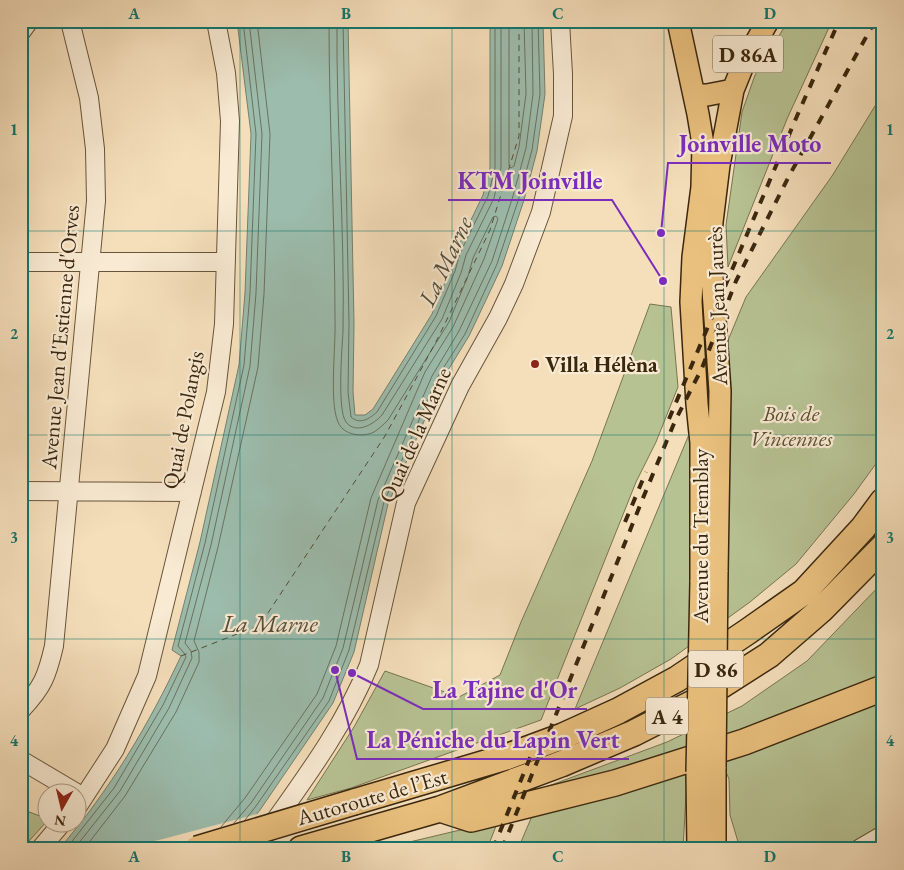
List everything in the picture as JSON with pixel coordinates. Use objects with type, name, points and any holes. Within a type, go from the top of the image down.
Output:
[{"type":"highway","name":"Autoroute de l’Est","points":[[197,849],[488,763],[563,736],[618,711],[677,679],[804,592],[863,528],[883,502]]},
{"type":"highway","name":"Autoroute de l’Est","points":[[301,849],[440,809],[561,764],[634,732],[697,701],[769,655],[822,609],[883,547]]},
{"type":"highway","points":[[440,809],[471,819],[615,783],[744,742],[883,688]]},
{"type":"main road","points":[[678,21],[694,95],[707,95],[733,90]]},
{"type":"main road","name":"Avenue Jean Jaurès","points":[[720,421],[720,391],[710,247],[719,165],[733,90],[744,63],[768,21]]},
{"type":"main road","name":"Avenue du Tremblay","points":[[694,95],[703,152],[702,187],[693,257],[691,302],[709,577],[706,769],[698,849]]},
{"type":"main road","name":"Avenue du Tremblay","points":[[709,577],[717,508],[720,421]]},
{"type":"main road","name":"Avenue du Tremblay","points":[[706,769],[715,849]]},
{"type":"street","points":[[21,32],[30,21]]},
{"type":"street","name":"Avenue Jean d'Estienne d'Orves","points":[[21,710],[36,694],[47,674],[54,646],[96,201],[95,149],[89,98],[70,21]]},
{"type":"street","name":"Quai de Polangis","points":[[88,785],[115,749],[148,676],[216,392],[224,324],[230,121],[226,73],[216,21]]},
{"type":"street","name":"Quai de la Marne","points":[[255,849],[332,738],[362,684],[369,665],[406,503],[460,386],[502,310],[514,284],[541,212],[563,116],[560,21]]},
{"type":"street","points":[[21,262],[226,262]]},
{"type":"street","points":[[21,491],[192,492]]},
{"type":"street","points":[[21,760],[54,782]]},
{"type":"street","points":[[40,849],[54,832]]},
{"type":"street","points":[[859,849],[883,834]]},
{"type":"green space","points":[[788,21],[832,21],[787,119],[728,267],[726,225],[742,112],[755,75]]},
{"type":"green space","name":"Bois de Vincennes","points":[[883,93],[883,454],[854,494],[796,564],[750,602],[671,659],[620,688],[575,709],[746,297],[832,176]]},
{"type":"green space","points":[[650,304],[671,307],[678,387],[656,442],[636,482],[541,720],[351,788],[307,800],[354,727],[385,671],[459,697],[500,675],[521,622],[592,461]]},
{"type":"green space","points":[[883,582],[883,849],[738,849],[739,845],[730,815],[729,779],[725,770],[729,750],[543,788],[667,742],[742,706],[807,661]]},
{"type":"green space","points":[[685,770],[687,776],[683,849],[518,849],[535,809]]},
{"type":"green space","points":[[21,809],[38,815],[38,831],[22,849]]},
{"type":"green space","points":[[498,821],[487,849],[380,849]]},
{"type":"water","name":"La Marne","points":[[237,21],[348,21],[354,323],[353,392],[355,415],[365,415],[373,409],[432,314],[456,251],[483,195],[490,168],[490,21],[543,21],[545,94],[537,151],[524,200],[502,266],[469,336],[442,380],[388,504],[354,652],[333,703],[260,810],[228,849],[59,849],[74,832],[88,832],[88,813],[127,757],[181,656],[172,650],[200,542],[239,365],[245,293],[251,134]]},
{"type":"pier","points":[[261,813],[231,849],[119,849],[163,839]]},
{"type":"ferry route","points":[[181,656],[260,625],[385,436],[438,338],[490,230],[519,136],[519,21]]},
{"type":"railway","points":[[669,419],[839,21]]},
{"type":"railway","points":[[502,849],[643,498],[675,421],[702,368],[736,281],[789,176],[875,21]]},
{"type":"railway","points":[[625,522],[646,472]]},
{"type":"railway","points":[[493,849],[540,733]]},
{"type":"place","name":"Joinville Moto","points":[[661,233]]},
{"type":"place","name":"KTM Joinville","points":[[663,281]]},
{"type":"place","name":"Villa Hélèna","points":[[535,364]]},
{"type":"place","name":"La Péniche du Lapin Vert","points":[[335,670]]},
{"type":"place","name":"La Tajine d'Or","points":[[352,673]]}]
